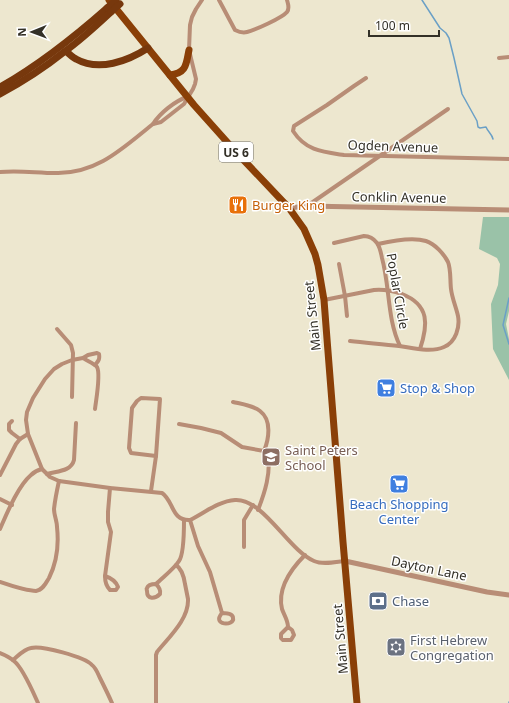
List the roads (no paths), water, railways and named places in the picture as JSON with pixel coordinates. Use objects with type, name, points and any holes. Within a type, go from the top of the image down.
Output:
[{"type":"highway","points":[[0,87],[29,70],[120,1]]},
{"type":"highway","points":[[0,94],[32,75],[66,51],[109,10]]},
{"type":"highway","points":[[66,51],[80,61],[99,64],[119,62],[148,48]]},
{"type":"main road","name":"Main Street","points":[[109,0],[170,75],[236,152],[289,208],[304,229],[315,254],[324,300],[344,561],[357,703]]},
{"type":"main road","points":[[170,75],[179,74],[184,70],[190,50]]},
{"type":"street","points":[[0,172],[18,171],[56,173],[82,170],[110,158],[153,124],[160,122],[184,104],[196,84],[190,50],[190,25],[192,16],[202,0]]},
{"type":"street","points":[[219,0],[235,30],[238,32],[246,32],[287,12],[289,9],[289,4],[287,0]]},
{"type":"street","points":[[499,58],[509,57]]},
{"type":"street","name":"Ogden Avenue","points":[[366,78],[327,106],[294,126],[293,131],[296,135],[308,146],[316,150],[344,155],[509,158]]},
{"type":"street","points":[[307,206],[448,109]]},
{"type":"street","name":"Conklin Avenue","points":[[289,208],[307,206],[509,210]]},
{"type":"street","points":[[334,243],[369,236],[378,244]]},
{"type":"street","name":"Poplar Circle","points":[[350,341],[437,350],[446,347],[455,338],[459,324],[451,291],[448,263],[445,256],[426,241],[409,240],[378,244],[384,266],[394,331],[400,346]]},
{"type":"street","points":[[339,264],[347,316]]},
{"type":"street","points":[[324,300],[374,290],[387,290],[407,296],[415,301],[421,308],[426,323],[420,349]]},
{"type":"street","points":[[57,329],[71,345],[73,353],[72,397]]},
{"type":"street","points":[[94,365],[100,360],[99,354],[97,353],[62,364],[54,369],[45,379],[29,405],[26,420],[28,434],[42,469],[50,477],[59,481],[162,493],[167,496],[175,513],[184,520],[190,520],[226,502],[243,500],[253,505],[266,516],[298,550],[313,561],[324,563],[344,561]]},
{"type":"street","points":[[83,358],[98,369],[98,386],[95,409]]},
{"type":"street","points":[[151,491],[156,456],[160,399],[141,398],[136,401],[132,408],[129,448],[131,453],[156,456]]},
{"type":"street","points":[[233,402],[253,407],[263,414],[268,422],[268,437],[264,451]]},
{"type":"street","points":[[12,420],[9,424],[9,430],[20,439]]},
{"type":"street","points":[[47,474],[69,468],[72,465],[74,460],[76,424]]},
{"type":"street","points":[[179,424],[220,433],[242,447],[264,451],[268,454],[269,470],[258,510]]},
{"type":"street","points":[[0,475],[16,444],[20,439],[28,434]]},
{"type":"street","points":[[0,529],[26,480],[36,471],[42,469]]},
{"type":"street","points":[[0,582],[36,591],[41,589],[45,584],[57,556],[57,526],[54,509],[59,481]]},
{"type":"street","points":[[105,576],[111,532],[108,522],[110,488]]},
{"type":"street","points":[[0,499],[12,505]]},
{"type":"street","points":[[244,548],[244,520],[253,505]]},
{"type":"street","points":[[156,584],[180,560],[184,539],[184,520]]},
{"type":"street","points":[[190,520],[198,546],[210,572],[222,613]]},
{"type":"street","points":[[288,627],[287,620],[282,610],[282,587],[289,574],[305,555]]},
{"type":"street","name":"Dayton Lane","points":[[344,561],[509,596]]},
{"type":"street","points":[[156,703],[156,655],[180,624],[187,609],[188,600],[185,581],[182,571],[176,565]]},
{"type":"street","points":[[13,660],[31,648],[53,650],[83,658],[89,661],[95,668],[112,703]]},
{"type":"street","points":[[0,653],[16,662],[38,703]]},
{"type":"waterway","points":[[422,0],[440,28],[449,38],[462,94],[477,121],[478,127],[486,127],[493,139]]},
{"type":"waterway","points":[[509,298],[503,325],[509,344]]},
{"type":"place","name":"Burger King","points":[[238,205]]},
{"type":"place","name":"Stop & Shop","points":[[386,388]]},
{"type":"place","name":"Saint Peters School","points":[[271,457]]},
{"type":"place","name":"Beach Shopping Center","points":[[399,484]]},
{"type":"place","name":"Chase","points":[[378,601]]},
{"type":"place","name":"First Hebrew Congregation","points":[[396,647]]}]
